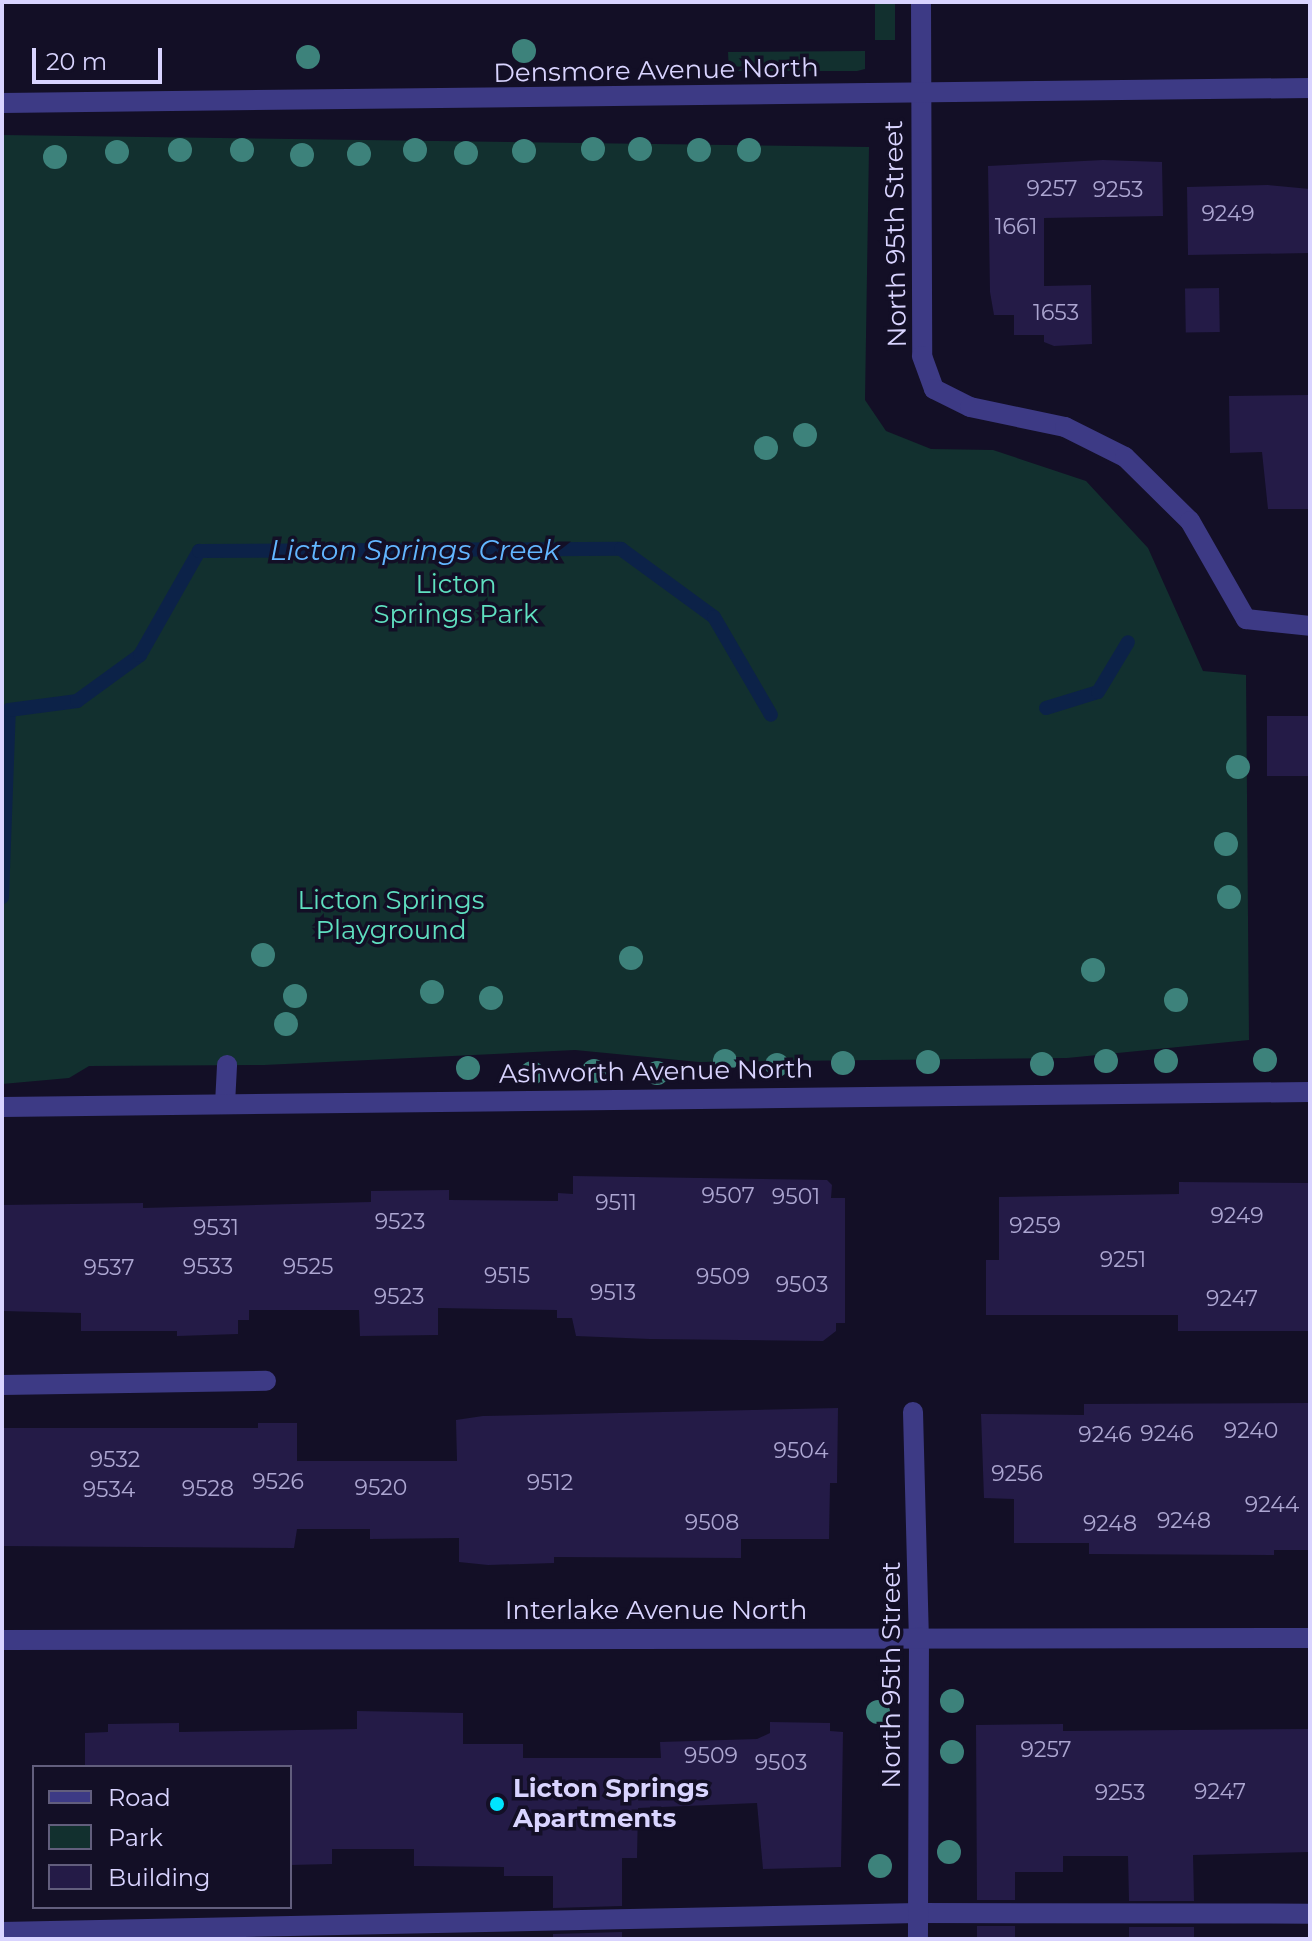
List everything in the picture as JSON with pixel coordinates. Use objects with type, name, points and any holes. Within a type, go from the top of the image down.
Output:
[{"type":"street","name":"North 95th Street","points":[[921,2],[922,356],[934,389],[970,407],[1065,427],[1125,457],[1190,521],[1246,619],[1310,626]]},
{"type":"street","name":"Densmore Avenue North","points":[[2,103],[1310,88]]},
{"type":"street","points":[[225,1104],[227,1065]]},
{"type":"street","name":"Ashworth Avenue North","points":[[2,1107],[1310,1092]]},
{"type":"street","points":[[2,1385],[266,1381]]},
{"type":"street","name":"North 95th Street","points":[[913,1412],[919,1637],[918,1939]]},
{"type":"street","name":"Interlake Avenue North","points":[[2,1640],[1310,1638]]},
{"type":"street","points":[[2,1932],[918,1913],[1310,1914]]},
{"type":"green space","points":[[875,2],[895,2],[895,40],[875,40]]},
{"type":"green space","points":[[865,51],[865,69],[857,71],[729,71],[728,52]]},
{"type":"green space","name":"Licton Springs Park","points":[[2,135],[869,147],[865,400],[886,431],[931,449],[993,450],[1086,481],[1148,548],[1203,671],[1246,675],[1249,1040],[1067,1058],[699,1062],[575,1050],[264,1065],[89,1066],[69,1078],[2,1084]]},
{"type":"building","points":[[1103,160],[1162,162],[1163,216],[1044,218],[1044,286],[1091,285],[1092,344],[1054,346],[1044,342],[1044,335],[1014,335],[1014,315],[994,315],[990,292],[988,166]]},
{"type":"building","points":[[1268,185],[1310,189],[1310,253],[1188,255],[1187,187]]},
{"type":"building","points":[[1219,288],[1220,332],[1186,333],[1185,289]]},
{"type":"building","points":[[1310,395],[1310,509],[1268,509],[1262,452],[1230,453],[1229,396]]},
{"type":"building","points":[[1267,716],[1310,716],[1310,776],[1267,776]]},
{"type":"building","points":[[573,1176],[827,1180],[832,1185],[831,1198],[845,1198],[845,1323],[836,1323],[836,1331],[823,1341],[650,1339],[576,1336],[572,1318],[557,1318],[557,1310],[438,1308],[438,1335],[360,1336],[359,1310],[249,1310],[249,1320],[238,1320],[238,1334],[177,1336],[177,1331],[81,1331],[81,1313],[2,1311],[2,1205],[143,1203],[143,1208],[371,1202],[371,1191],[449,1190],[449,1200],[558,1201],[558,1193],[573,1194]]},
{"type":"building","points":[[1179,1182],[1310,1183],[1310,1331],[1178,1331],[1178,1315],[986,1315],[986,1260],[999,1260],[999,1197],[1179,1194]]},
{"type":"building","points":[[1310,1403],[1310,1550],[1274,1550],[1274,1555],[1089,1554],[1089,1543],[1014,1543],[1014,1499],[984,1498],[981,1414],[1084,1415],[1084,1404]]},
{"type":"building","points":[[838,1408],[837,1483],[830,1483],[829,1539],[741,1539],[741,1558],[554,1557],[554,1563],[488,1565],[459,1562],[459,1538],[370,1539],[370,1529],[297,1529],[294,1548],[2,1546],[2,1428],[258,1428],[258,1423],[297,1423],[297,1461],[457,1461],[456,1420],[483,1416]]},
{"type":"building","points":[[357,1711],[463,1713],[463,1744],[523,1744],[523,1758],[661,1758],[660,1742],[757,1739],[770,1733],[770,1722],[830,1723],[830,1731],[843,1732],[841,1867],[763,1869],[757,1803],[638,1808],[637,1858],[622,1858],[622,1906],[553,1908],[553,1876],[504,1876],[504,1867],[414,1866],[414,1849],[332,1849],[332,1864],[292,1865],[292,1765],[85,1765],[85,1733],[108,1732],[108,1724],[179,1723],[179,1732],[357,1729]]},
{"type":"building","points":[[1063,1724],[1063,1731],[1310,1729],[1310,1852],[1193,1855],[1194,1901],[1129,1901],[1128,1856],[1063,1856],[1063,1872],[1015,1872],[1015,1900],[977,1900],[976,1725]]},
{"type":"building","points":[[977,1926],[1015,1926],[1015,1939],[977,1939]]},
{"type":"building","points":[[1129,1927],[1194,1927],[1194,1939],[1129,1939]]},
{"type":"building","points":[[622,1932],[622,1939],[553,1939],[553,1934]]},
{"type":"waterway","name":"Licton Springs Creek","points":[[2,897],[9,710],[77,701],[140,655],[199,551],[621,549],[714,617],[771,715]]},
{"type":"waterway","name":"Licton Springs Creek","points":[[1046,708],[1098,692],[1128,642]]},
{"type":"place","name":"Licton Springs Apartments","points":[[497,1804]]},
{"type":"park label","name":"Licton Springs Playground","points":[[391,916]]}]
